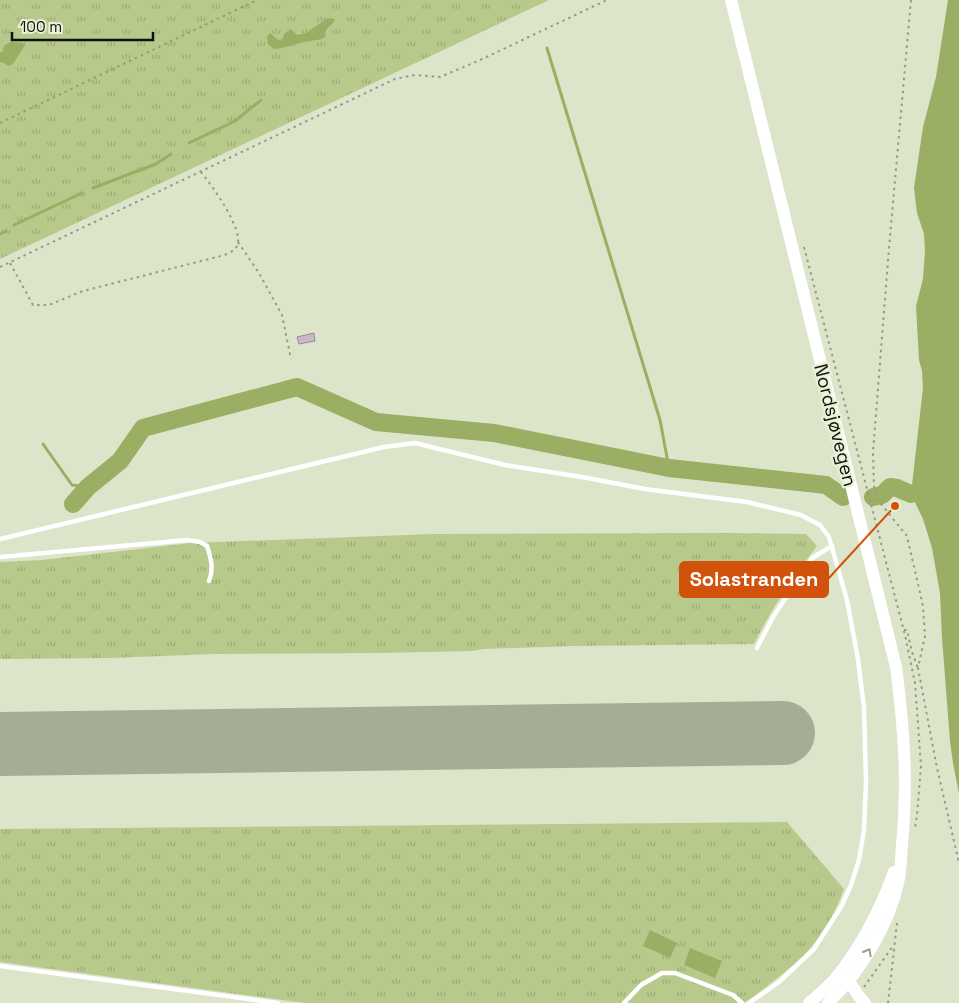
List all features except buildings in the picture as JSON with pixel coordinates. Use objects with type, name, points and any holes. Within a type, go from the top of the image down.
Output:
[{"type":"main road","name":"Nordsjøvegen","points":[[731,0],[896,667],[903,718],[906,771],[904,825],[899,878],[887,915],[865,957],[849,981],[828,1003]]},
{"type":"main road","name":"Nordsjøvegen","points":[[809,1003],[834,979],[853,954],[871,925],[901,855]]},
{"type":"main road","points":[[834,979],[849,981],[860,999],[839,992],[834,979]]},
{"type":"lane","points":[[0,539],[384,447],[415,443],[506,465],[645,489],[747,502],[801,515],[820,525],[829,537],[832,546],[848,608],[858,659],[864,708],[866,782],[864,830],[859,860],[841,907],[814,949],[778,982],[749,1003]]},
{"type":"lane","points":[[0,557],[187,540],[200,542],[208,546],[212,562],[212,574],[209,581]]},
{"type":"lane","points":[[757,648],[773,617],[812,558],[832,546]]},
{"type":"lane","points":[[0,966],[278,1003]]},
{"type":"lane","points":[[624,1003],[641,985],[662,973],[675,973],[733,995],[742,1003]]},
{"type":"path","points":[[0,123],[257,0]]},
{"type":"path","points":[[0,267],[395,79],[415,74],[440,77],[606,0]]},
{"type":"path","points":[[911,0],[873,452],[874,487],[877,499],[907,536],[922,606],[925,636],[918,668]]},
{"type":"path","points":[[10,262],[33,305],[49,305],[83,291],[217,257],[233,251],[238,242],[235,227],[212,186],[201,172]]},
{"type":"path","points":[[238,242],[259,273],[282,315],[291,359]]},
{"type":"path","points":[[903,629],[907,630],[918,668],[937,768],[959,863]]},
{"type":"path","points":[[860,999],[894,946],[888,1003]]},
{"type":"green space","points":[[0,0],[549,0],[0,259]]},
{"type":"green space","points":[[434,534],[806,534],[817,546],[783,593],[754,644],[572,646],[472,651],[0,659],[0,562],[42,560],[191,543]]},
{"type":"green space","points":[[787,822],[844,889],[828,922],[807,952],[771,983],[743,1003],[305,1003],[0,962],[0,829]]},
{"type":"shaded area","points":[[948,0],[959,0],[959,794],[950,741],[940,593],[932,548],[923,519],[911,494],[923,388],[919,360],[916,306],[923,279],[925,252],[924,234],[917,213],[914,188],[923,127],[936,77]]},
{"type":"shaded area","points":[[328,18],[335,19],[326,30],[325,37],[322,39],[274,49],[268,44],[267,37],[270,33],[278,40],[282,39],[285,33],[291,29],[297,35],[306,33]]},
{"type":"shaded area","points":[[11,42],[23,43],[25,45],[13,64],[8,66],[0,62],[0,52],[2,52],[5,45]]},
{"type":"shaded area","points":[[650,930],[677,943],[670,958],[643,946]]},
{"type":"shaded area","points":[[690,948],[722,961],[715,978],[684,965]]},
{"type":"waterway","points":[[547,48],[660,420],[669,468]]},
{"type":"waterway","points":[[189,143],[235,121],[261,100]]},
{"type":"waterway","points":[[93,188],[156,164],[171,154]]},
{"type":"waterway","points":[[14,225],[82,193]]},
{"type":"waterway","points":[[0,234],[6,231]]},
{"type":"waterway","points":[[73,504],[88,487],[120,461],[143,428],[297,387],[376,422],[494,433],[669,468],[826,485],[843,497]]},
{"type":"waterway","points":[[43,444],[72,485],[88,487]]},
{"type":"waterway","points":[[873,497],[882,495],[890,487],[911,494]]},
{"type":"runway","points":[[0,744],[783,733]]},
{"type":"place","name":"Solastranden","points":[[895,506]]}]
